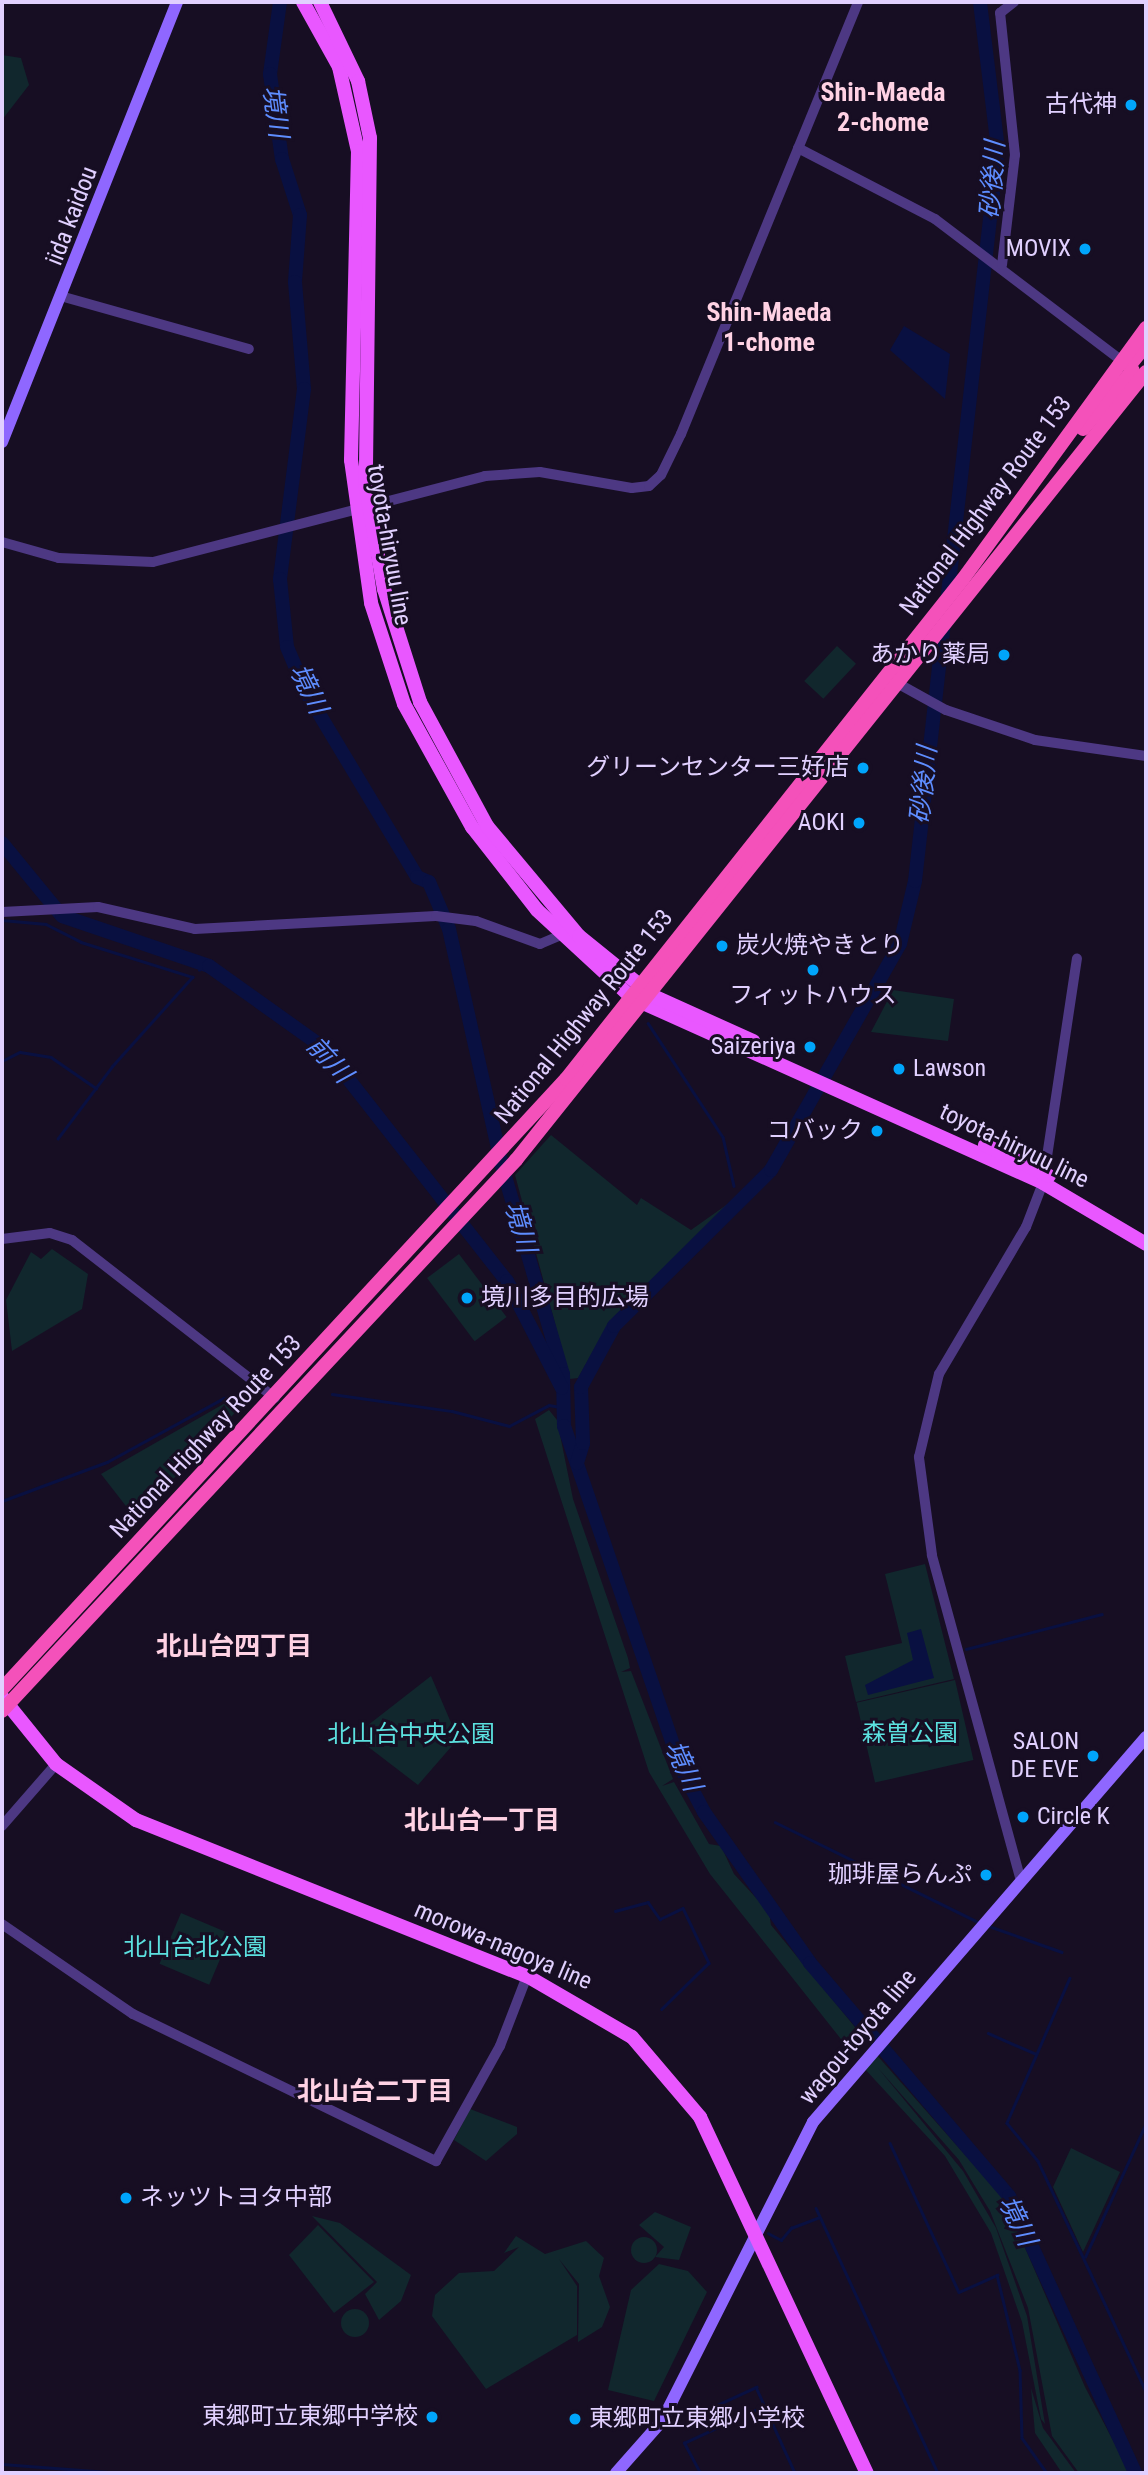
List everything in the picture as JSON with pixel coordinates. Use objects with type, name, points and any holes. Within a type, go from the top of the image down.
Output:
[{"type":"highway","name":"National Highway Route 153","points":[[2,1689],[275,1398],[643,997],[897,683],[1136,371],[1146,328]]},
{"type":"highway","points":[[1136,371],[1146,345]]},
{"type":"highway","name":"National Highway Route 153","points":[[4,1704],[394,1292],[556,1113],[1049,461],[1136,371]]},
{"type":"main road","name":"iida kaidou","points":[[2,442],[64,297],[177,2]]},
{"type":"main road","name":"toyota-hiryuu line","points":[[303,2],[339,67],[358,151],[351,460],[404,663],[450,766],[536,888],[579,936],[643,997]]},
{"type":"main road","name":"toyota-hiryuu line","points":[[320,2],[352,64],[370,138],[362,508],[380,634],[423,743],[484,844],[561,935],[643,997],[1045,1178],[1146,1234]]},
{"type":"main road","name":"toyota-hiryuu line","points":[[1045,1178],[1146,1244]]},
{"type":"main road","name":"morowa-nagoya line","points":[[4,1704],[56,1765],[136,1819],[527,1976],[601,2014],[672,2078],[700,2117],[757,2232],[867,2473]]},
{"type":"main road","name":"wagou-toyota line","points":[[616,2473],[662,2421],[813,2122],[861,2062],[1146,1737]]},
{"type":"street","points":[[2,542],[58,558],[153,562],[485,476],[540,472],[637,489],[655,482],[681,434],[858,2]]},
{"type":"street","points":[[1002,265],[1015,155],[1000,13],[1014,2]]},
{"type":"street","points":[[798,149],[896,195],[1002,265],[1136,371]]},
{"type":"street","points":[[64,297],[249,349]]},
{"type":"street","points":[[897,683],[946,710],[1035,740],[1146,756]]},
{"type":"street","points":[[2,912],[69,907],[195,929],[410,916],[463,919],[540,944],[561,935]]},
{"type":"street","points":[[1021,1881],[932,1555],[919,1457],[940,1374],[1020,1238],[1045,1178],[1077,959]]},
{"type":"street","points":[[2,1239],[50,1233],[72,1240],[275,1398]]},
{"type":"street","points":[[2,1826],[56,1765]]},
{"type":"street","points":[[2,1924],[132,2014],[436,2161],[500,2046],[527,1976]]},
{"type":"green space","points":[[2,55],[21,58],[29,85],[2,120]]},
{"type":"green space","points":[[837,646],[856,664],[823,699],[804,681]]},
{"type":"green space","points":[[893,990],[954,999],[948,1041],[871,1032]]},
{"type":"green space","points":[[551,1135],[637,1205],[641,1198],[691,1230],[739,1196],[602,1335],[578,1378],[570,1379],[515,1175]]},
{"type":"green space","points":[[52,1249],[88,1274],[82,1309],[12,1351],[6,1300],[31,1252],[41,1259]]},
{"type":"green space","name":"境川多目的広場","points":[[459,1254],[507,1317],[475,1341],[427,1278]]},
{"type":"green space","points":[[234,1398],[245,1402],[136,1519],[101,1474]]},
{"type":"green space","points":[[549,1410],[557,1420],[573,1499],[628,1658],[630,1668],[621,1672],[631,1671],[673,1779],[662,1786],[674,1782],[709,1844],[721,1846],[734,1874],[769,1912],[771,1925],[864,2038],[852,2053],[710,1874],[649,1772],[535,1419]]},
{"type":"green space","points":[[925,1564],[954,1679],[856,1702],[845,1656],[902,1643],[885,1574]]},
{"type":"green space","name":"北山台中央公園","points":[[431,1676],[458,1739],[418,1785],[354,1736]]},
{"type":"green space","name":"森曽公園","points":[[955,1680],[973,1760],[875,1783],[857,1703]]},
{"type":"green space","name":"北山台北公園","points":[[181,1913],[231,1934],[209,1985],[160,1964]]},
{"type":"green space","points":[[875,2053],[1004,2199],[1085,2387],[1130,2473],[1079,2473],[1052,2436],[1028,2308],[990,2211],[959,2160],[878,2068],[963,2171],[996,2228],[1027,2316],[1045,2424],[1041,2419],[1022,2322],[991,2233],[945,2156],[863,2067]]},
{"type":"green space","points":[[470,2109],[517,2127],[517,2134],[486,2161],[454,2140]]},
{"type":"green space","points":[[1071,2148],[1120,2172],[1083,2252],[1053,2187]]},
{"type":"green space","points":[[655,2212],[691,2227],[679,2260],[655,2257],[664,2247],[639,2225]]},
{"type":"green space","points":[[312,2216],[340,2223],[411,2275],[401,2301],[379,2320],[365,2294],[377,2282]]},
{"type":"green space","points":[[318,2225],[374,2282],[334,2313],[289,2255]]},
{"type":"green space","points":[[516,2236],[545,2254],[586,2241],[604,2258],[599,2276],[610,2307],[602,2327],[578,2342],[579,2284],[559,2259],[577,2286],[577,2335],[486,2389],[432,2316],[435,2295],[459,2273],[494,2271],[519,2247],[504,2253]]},
{"type":"green space","points":[[644,2237],[653,2241],[657,2250],[653,2259],[644,2263],[635,2259],[631,2250],[635,2241]]},
{"type":"green space","points":[[659,2264],[688,2271],[707,2292],[654,2401],[608,2390],[631,2290]]},
{"type":"green space","points":[[355,2309],[365,2313],[369,2323],[365,2333],[355,2337],[345,2333],[341,2323],[345,2313]]},
{"type":"green space","points":[[1031,2388],[1043,2428],[1076,2473],[1062,2473],[1035,2433]]},
{"type":"shaded area","points":[[904,326],[950,354],[945,399],[890,350]]},
{"type":"shaded area","points":[[921,1629],[934,1678],[868,1695],[865,1685],[913,1660],[907,1633]]},
{"type":"waterway","name":"境川","points":[[280,2],[270,74],[282,159],[300,215],[295,282],[304,389],[280,579],[287,647],[306,692],[417,877],[429,882],[449,929],[502,1166],[563,1374],[564,1426],[681,1768],[704,1812],[810,1963],[1009,2196],[1135,2473]]},
{"type":"waterway","name":"砂後川","points":[[947,602],[998,149],[980,2]]},
{"type":"waterway","name":"砂後川","points":[[577,1463],[583,1443],[581,1387],[614,1326],[771,1170],[900,944],[915,881],[944,622]]},
{"type":"waterway","name":"前川","points":[[2,843],[62,916],[209,966],[324,1048],[507,1281],[562,1388]]},
{"type":"waterway","points":[[2,920],[46,924],[81,942],[193,977],[113,1066],[58,1139]]},
{"type":"waterway","name":"前川","points":[[199,970],[202,963]]},
{"type":"waterway","points":[[648,1023],[723,1137],[734,1186]]},
{"type":"waterway","points":[[2,1061],[20,1052],[51,1057],[96,1088]]},
{"type":"waterway","points":[[2,1501],[107,1462],[224,1398],[250,1393]]},
{"type":"waterway","points":[[332,1394],[452,1411],[509,1426],[549,1405],[560,1407]]},
{"type":"waterway","points":[[966,1649],[1102,1614]]},
{"type":"waterway","points":[[775,1822],[980,1923]]},
{"type":"waterway","points":[[615,1911],[648,1902],[660,1919],[683,1908],[709,1963],[662,2009]]},
{"type":"waterway","points":[[989,1926],[1062,1952]]},
{"type":"waterway","points":[[1070,1978],[1007,2123],[1038,2161],[1146,2392]]},
{"type":"waterway","points":[[988,2033],[1036,2054]]},
{"type":"waterway","points":[[1085,2257],[1146,2123]]},
{"type":"waterway","points":[[890,2143],[959,2292],[997,2275],[1020,2370],[1022,2438],[1047,2473]]},
{"type":"waterway","points":[[816,2208],[938,2473]]},
{"type":"waterway","points":[[768,2233],[781,2240],[791,2228],[819,2217]]},
{"type":"waterway","points":[[2,2319],[2,2329]]},
{"type":"waterway","points":[[702,2412],[756,2387],[795,2473]]},
{"type":"waterway","points":[[700,2473],[684,2443],[764,2406]]},
{"type":"waterway","points":[[2,2464],[121,2473]]},
{"type":"place","name":"古代神","points":[[1131,105]]},
{"type":"place","name":"MOVIX","points":[[1085,249]]},
{"type":"place","name":"あかり薬局","points":[[1004,655]]},
{"type":"place","name":"グリーンセンター三好店","points":[[863,768]]},
{"type":"place","name":"AOKI","points":[[859,823]]},
{"type":"place","name":"炭火焼やきとり","points":[[722,946]]},
{"type":"place","name":"フィットハウス","points":[[813,970]]},
{"type":"place","name":"Saizeriya","points":[[810,1047]]},
{"type":"place","name":"Lawson","points":[[899,1069]]},
{"type":"place","name":"コバック","points":[[877,1131]]},
{"type":"place","name":"境川多目的広場","points":[[467,1298]]},
{"type":"place","name":"SALON DE EVE","points":[[1093,1756]]},
{"type":"place","name":"Circle K","points":[[1023,1817]]},
{"type":"place","name":"珈琲屋らんぷ","points":[[986,1875]]},
{"type":"place","name":"ネッツトヨタ中部","points":[[126,2198]]},
{"type":"place","name":"東郷町立東郷中学校","points":[[432,2417]]},
{"type":"place","name":"東郷町立東郷小学校","points":[[575,2419]]},
{"type":"district","name":"Shin-Maeda 2-chome","points":[[883,108]]},
{"type":"district","name":"Shin-Maeda 1-chome","points":[[769,328]]},
{"type":"district","name":"北山台四丁目","points":[[234,1647]]},
{"type":"district","name":"北山台一丁目","points":[[482,1821]]},
{"type":"district","name":"北山台二丁目","points":[[375,2092]]}]
